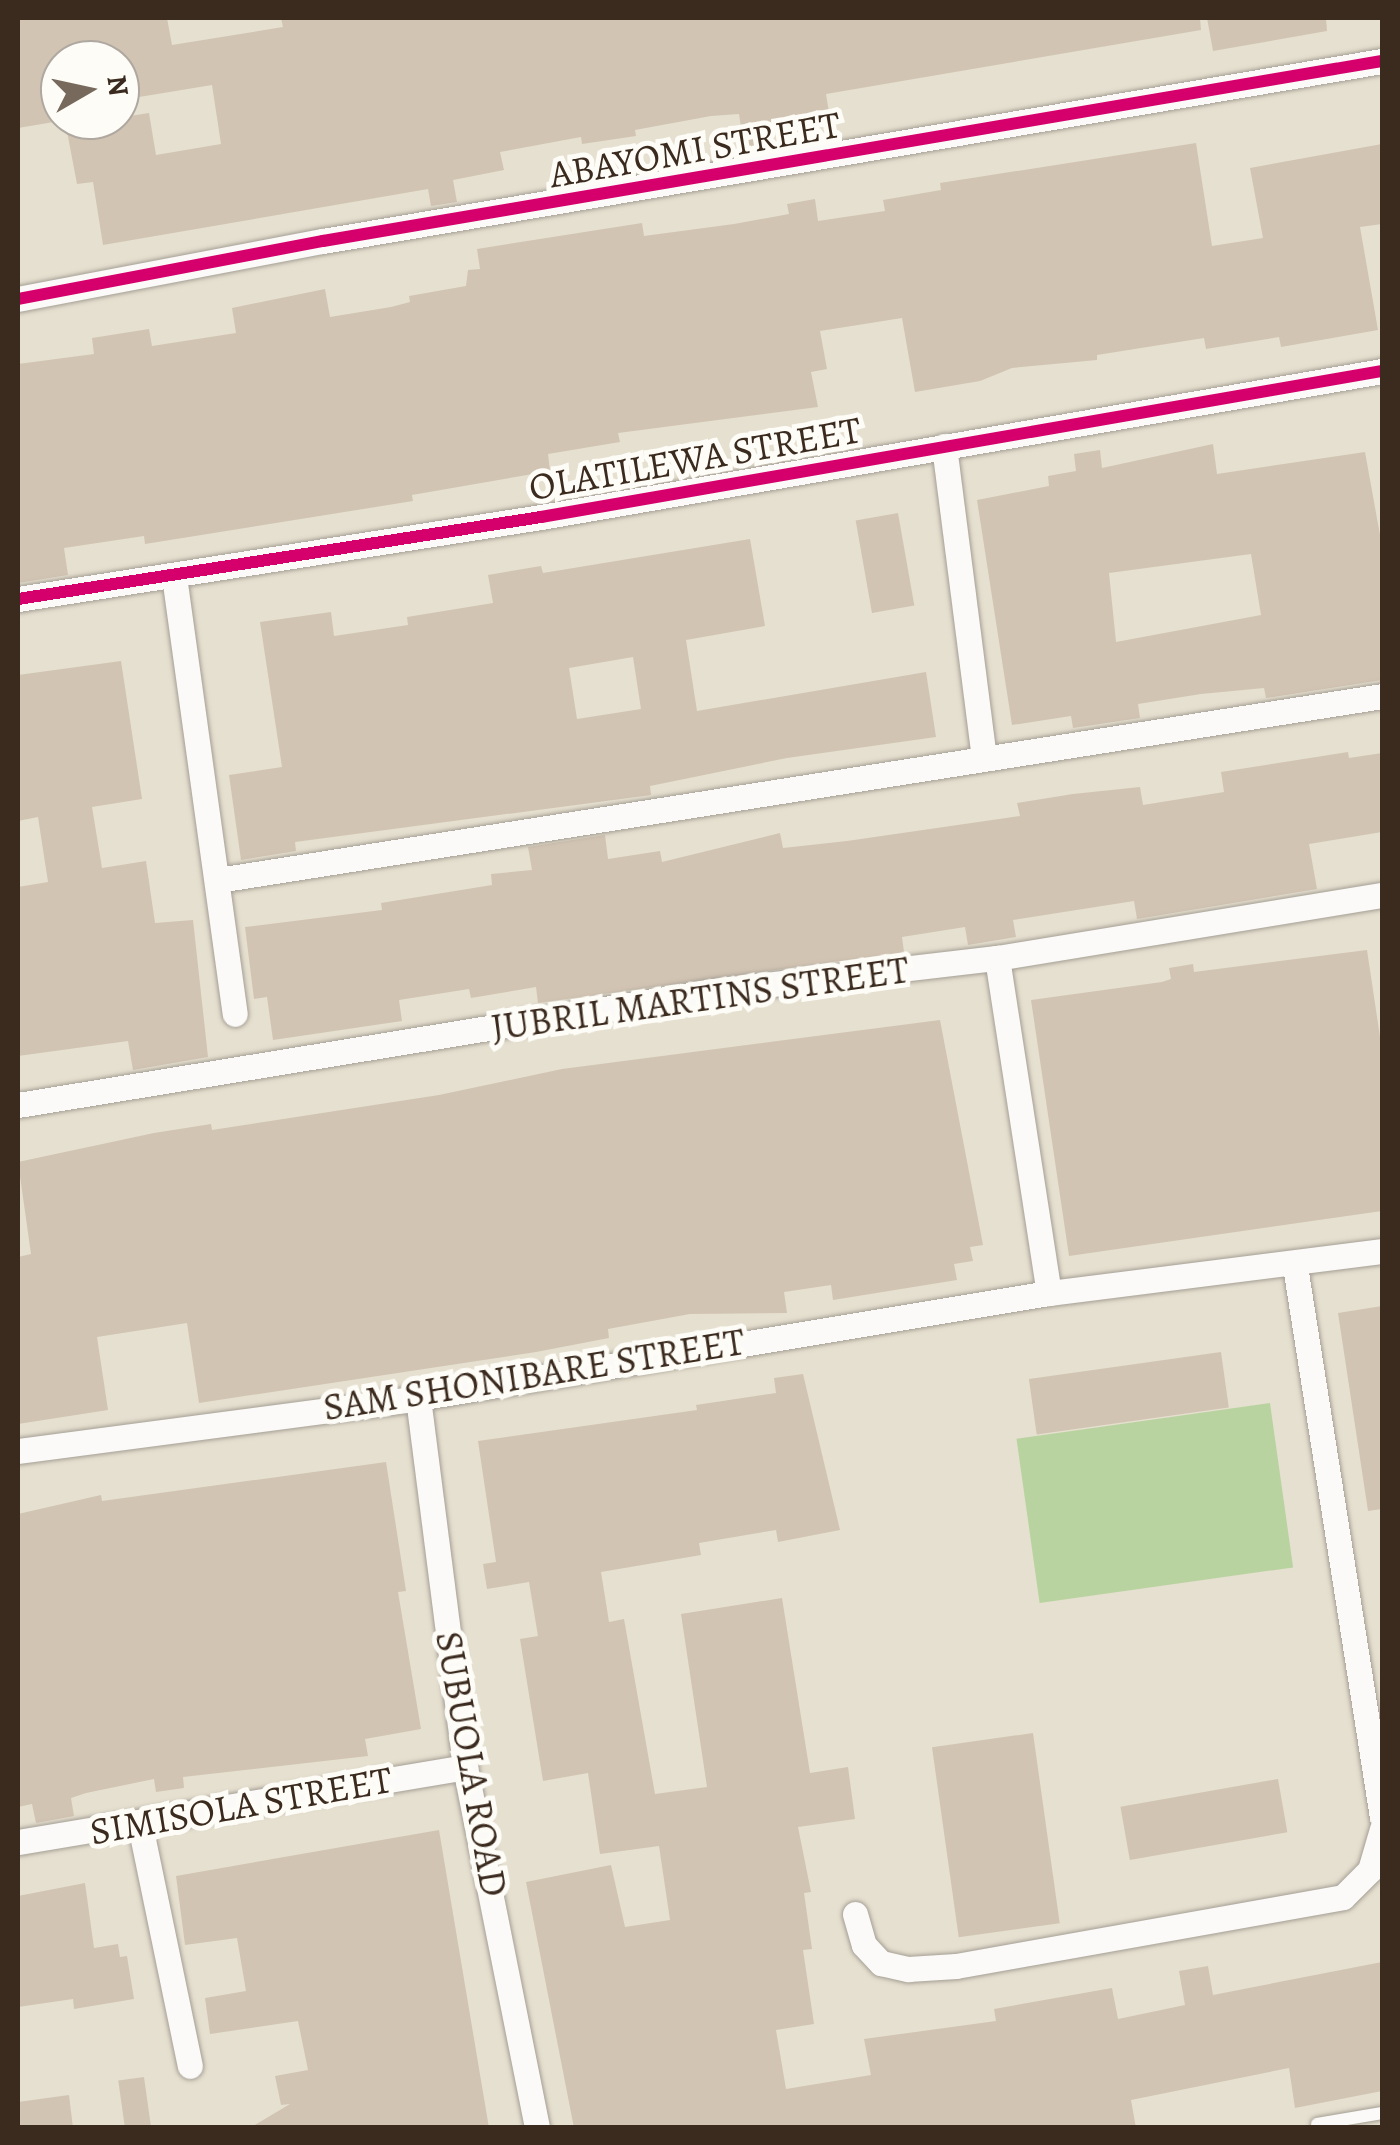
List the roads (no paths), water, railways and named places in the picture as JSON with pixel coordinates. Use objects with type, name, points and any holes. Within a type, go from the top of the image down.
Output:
[{"type":"street","name":"ABAYOMI STREET","points":[[18,299],[323,240],[1382,61]]},
{"type":"street","name":"OLATILEWA STREET","points":[[18,599],[174,576],[1382,371]]},
{"type":"street","points":[[944,446],[984,757]]},
{"type":"street","points":[[174,576],[235,1014]]},
{"type":"street","points":[[218,880],[1382,696]]},
{"type":"street","name":"JUBRIL MARTINS STREET","points":[[18,1104],[714,991],[996,958],[1382,895]]},
{"type":"street","points":[[996,958],[1050,1293]]},
{"type":"street","name":"SAM SHONIBARE STREET","points":[[18,1452],[418,1398],[1050,1293],[1295,1266],[1382,1251]]},
{"type":"street","points":[[1295,1266],[1380,1783],[1382,1817]]},
{"type":"street","name":"SUBUOLA ROAD","points":[[418,1398],[464,1767],[538,2128]]},
{"type":"street","name":"SIMISOLA STREET","points":[[18,1842],[140,1825],[464,1767]]},
{"type":"street","points":[[140,1825],[190,2066]]},
{"type":"street","points":[[854,1914],[864,1945],[881,1963],[908,1970],[975,1963],[1343,1898],[1370,1870],[1382,1830]]},
{"type":"lane","points":[[1317,2124],[1382,2113]]}]
